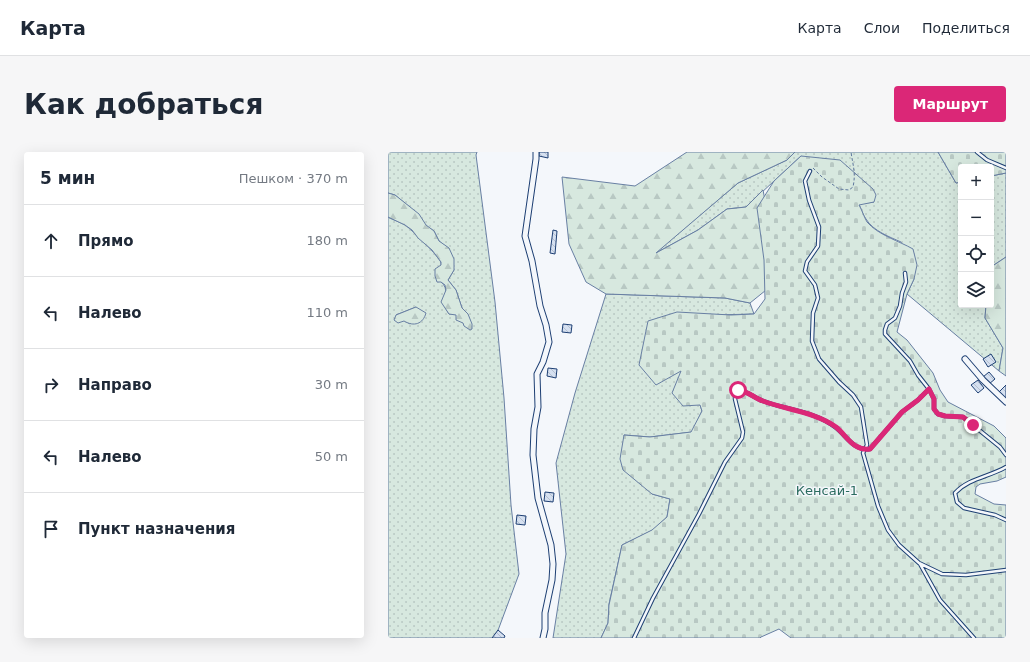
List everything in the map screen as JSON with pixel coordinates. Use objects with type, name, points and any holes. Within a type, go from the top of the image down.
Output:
[{"type":"street","points":[[536,152],[525,236],[532,261],[538,300],[546,325],[549,342],[543,362],[537,374],[538,407],[534,429],[533,455],[538,498],[551,545],[553,564],[552,580],[546,608],[544,638]]},
{"type":"street","points":[[965,359],[988,385],[1006,402]]},
{"type":"lane","points":[[977,152],[986,160],[1006,168]]},
{"type":"lane","points":[[810,171],[804,181],[819,227],[818,246],[807,262],[805,272],[815,285],[818,298],[813,313],[812,341],[819,359],[839,382],[853,394],[861,407],[867,445],[864,453],[867,467],[878,506],[888,530],[899,545],[919,563],[942,574],[966,576],[1006,570]]},
{"type":"lane","points":[[905,273],[906,282],[902,293],[900,306],[895,318],[887,324],[885,334],[910,361],[918,375],[929,389],[934,399],[934,409],[938,414],[963,417],[1000,447],[1006,455]]},
{"type":"lane","points":[[634,638],[653,598],[699,514],[725,462],[742,438],[742,421],[735,399],[735,392],[738,390],[745,390],[761,401],[821,418],[836,428],[856,448],[865,450],[870,449],[902,412],[918,400],[929,389]]},
{"type":"lane","points":[[1006,467],[960,487],[955,493],[957,502],[964,508],[995,515],[1006,520]]},
{"type":"lane","points":[[919,563],[940,600],[974,638]]},
{"type":"path","points":[[810,171],[813,167],[822,177],[839,189],[849,190],[853,187],[855,178],[855,169],[851,152]]},
{"type":"green space","points":[[388,152],[477,152],[476,155],[495,302],[504,398],[511,505],[519,574],[497,633],[493,638],[388,638],[388,217],[403,224],[425,243],[436,255],[441,263],[441,282],[446,291],[445,305],[449,314],[468,314],[462,308],[456,290],[448,280],[454,270],[449,249],[439,241],[434,231],[425,225],[418,214],[395,195],[388,193]],"holes":[[[416,307],[410,324],[396,315]]]},
{"type":"green space","points":[[687,152],[795,152],[787,160],[738,183],[656,253],[698,230],[727,209],[746,207],[763,190],[768,216],[771,286],[750,303],[725,298],[606,294],[586,282],[569,244],[562,177],[635,186]]},
{"type":"green space","points":[[795,152],[938,152],[956,183],[958,183],[958,308],[986,308],[985,318],[1003,348],[999,371],[907,294],[914,279],[901,242],[873,227],[865,217],[859,204],[874,202],[801,156],[746,207],[727,209],[698,230],[654,254],[738,183],[787,160]]},
{"type":"green space","points":[[938,152],[1006,152],[1006,173],[994,175],[994,164],[958,164],[958,183],[956,183]]},
{"type":"green space","name":"Кенсай-1","points":[[801,156],[840,160],[873,189],[876,195],[874,202],[859,205],[867,222],[877,231],[913,249],[917,265],[914,279],[907,294],[897,332],[907,340],[933,373],[940,390],[948,402],[994,426],[1006,438],[1006,477],[997,481],[980,484],[976,487],[975,494],[994,504],[1006,505],[1006,638],[791,638],[779,629],[760,638],[601,638],[608,623],[609,605],[622,545],[652,530],[667,517],[670,499],[652,494],[623,470],[620,459],[624,435],[650,437],[691,432],[702,411],[700,405],[683,406],[672,393],[681,371],[656,385],[639,365],[648,321],[677,312],[731,315],[754,314],[765,299],[764,260],[757,208],[774,181]]},
{"type":"green space","points":[[1006,173],[1006,257],[994,265],[994,200],[994,175]]},
{"type":"green space","points":[[388,193],[395,195],[419,214],[426,225],[434,231],[439,241],[449,248],[454,259],[454,270],[448,280],[456,290],[462,308],[468,314],[472,324],[472,329],[470,330],[464,326],[463,323],[456,320],[456,315],[449,314],[441,302],[446,290],[445,285],[441,282],[437,282],[435,269],[441,265],[441,262],[432,250],[418,238],[412,230],[388,217]]},
{"type":"green space","points":[[1006,257],[1006,376],[999,371],[1003,348],[985,318],[986,308],[994,308],[994,265]]},
{"type":"green space","points":[[606,294],[725,298],[750,303],[754,314],[715,315],[681,371],[702,411],[692,432],[650,437],[624,435],[652,494],[670,499],[667,517],[653,530],[622,545],[609,604],[608,623],[601,638],[553,638],[566,554],[556,463],[575,393]]},
{"type":"green space","points":[[416,307],[426,313],[423,320],[420,322],[415,324],[404,321],[398,323],[394,320],[396,315]]},
{"type":"building","points":[[539,152],[548,152],[548,158],[539,156]]},
{"type":"building","points":[[553,230],[557,231],[555,254],[550,253]]},
{"type":"building","points":[[563,324],[572,325],[571,333],[562,332]]},
{"type":"building","points":[[991,354],[996,362],[988,367],[983,359]]},
{"type":"building","points":[[548,368],[557,369],[556,378],[547,376]]},
{"type":"building","points":[[989,372],[995,379],[989,384],[983,377]]},
{"type":"building","points":[[978,380],[984,388],[978,393],[971,385]]},
{"type":"building","points":[[1006,385],[1006,400],[998,393]]},
{"type":"building","points":[[545,492],[554,493],[553,502],[544,501]]},
{"type":"building","points":[[517,515],[526,516],[525,525],[516,524]]},
{"type":"building","points":[[498,630],[505,636],[504,638],[492,638]]},
{"type":"route","points":[[738,390],[745,390],[761,401],[821,418],[836,428],[856,448],[865,450],[870,449],[902,412],[918,400],[929,389],[934,399],[934,409],[938,414],[963,417],[973,425]]}]
